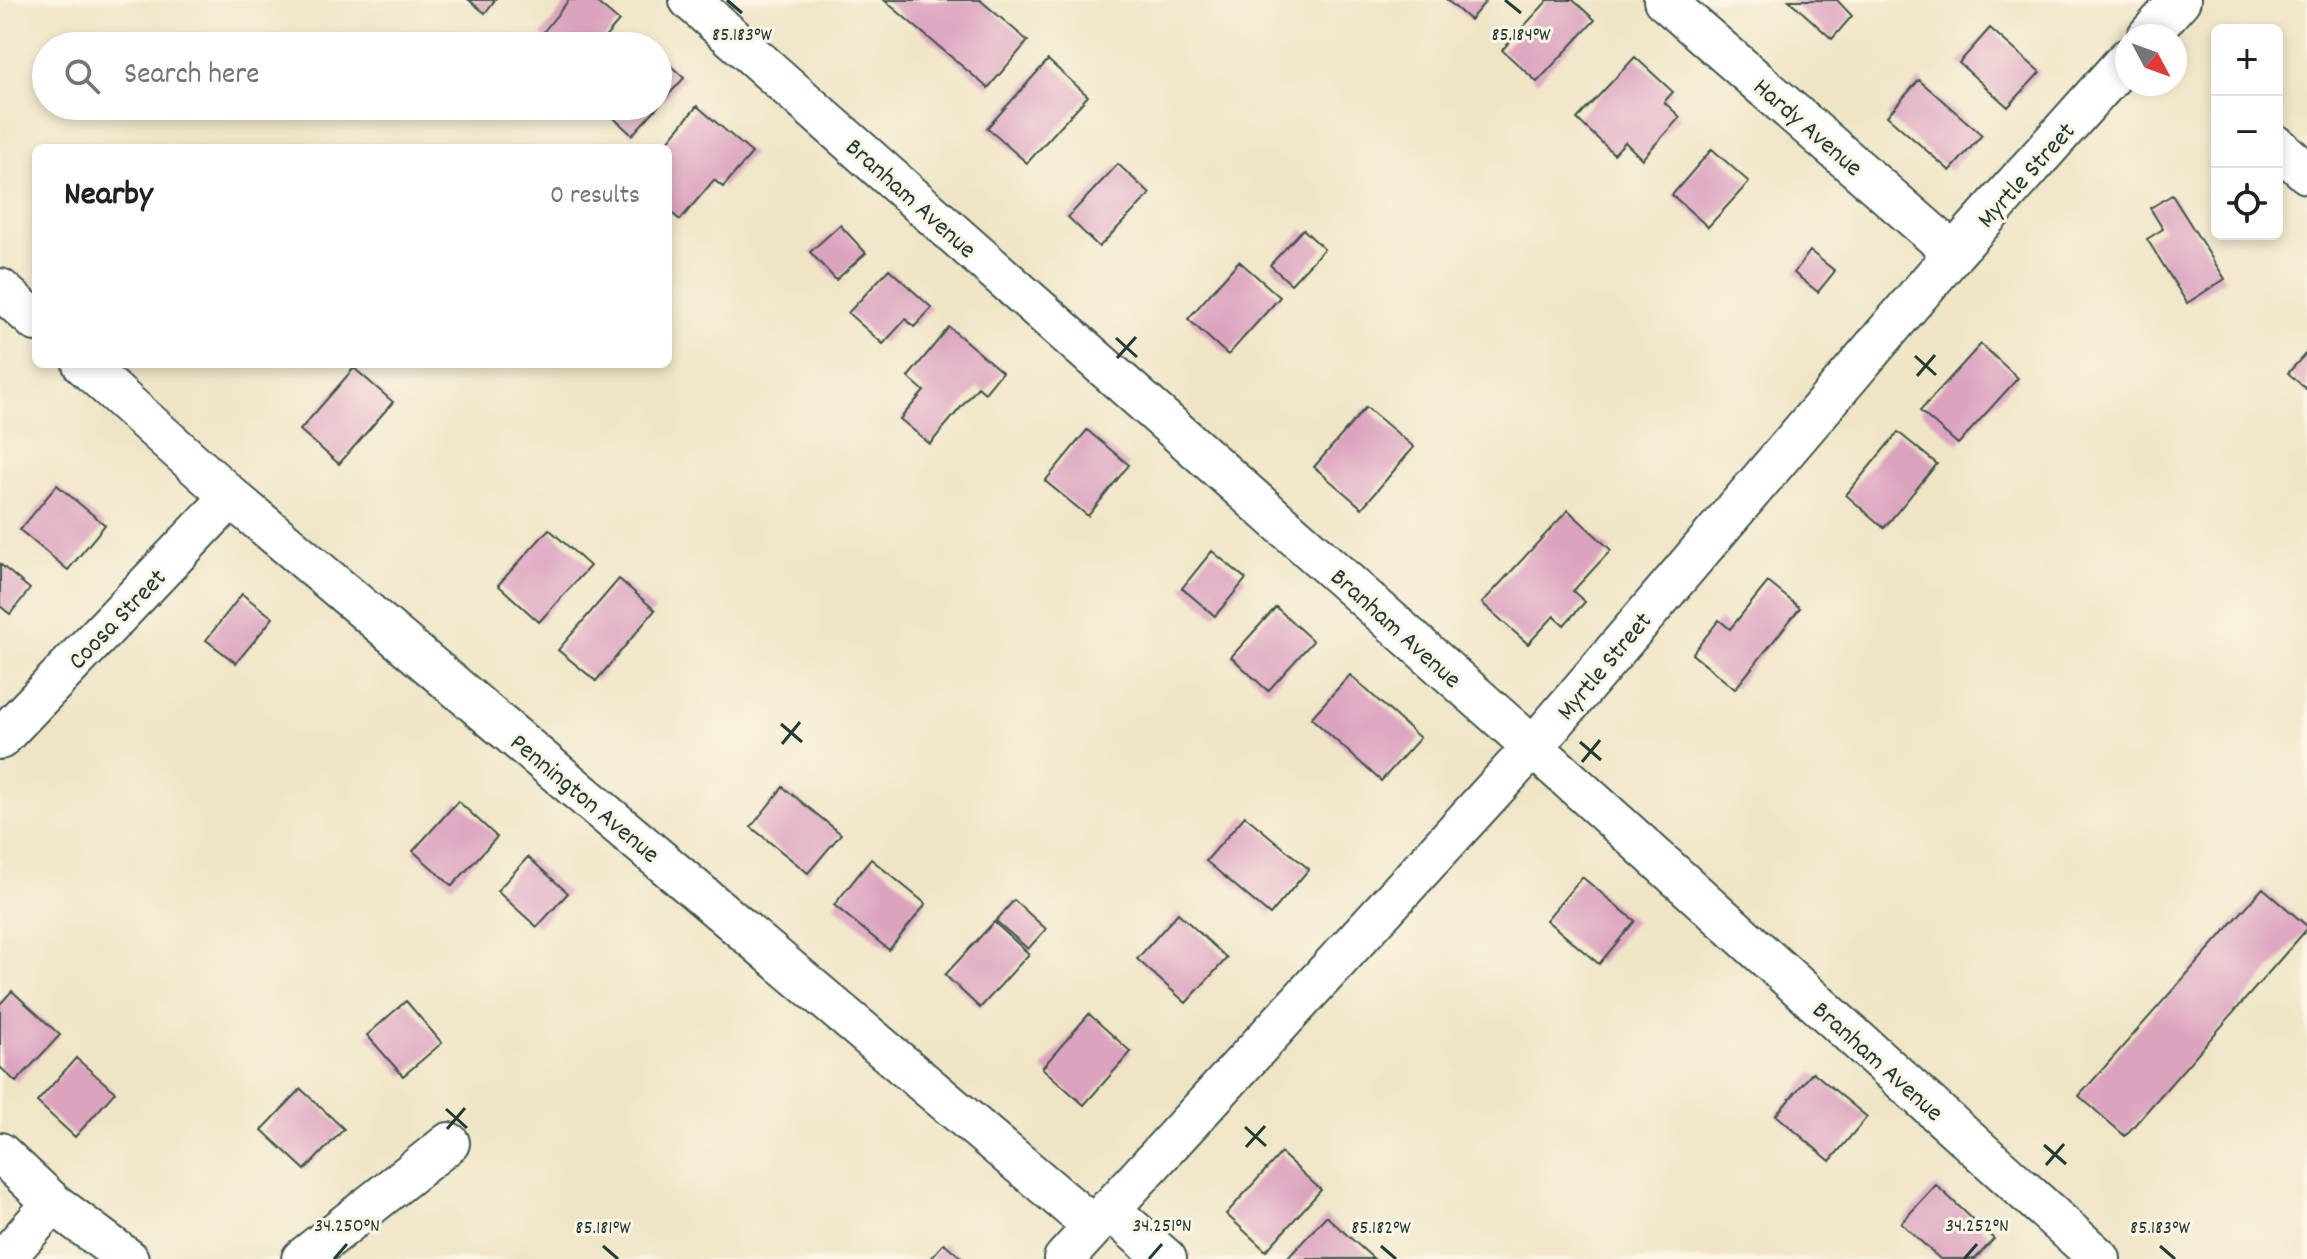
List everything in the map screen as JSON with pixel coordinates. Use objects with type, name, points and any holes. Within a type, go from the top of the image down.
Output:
[{"type":"street","name":"Hardy Avenue","points":[[1664,0],[1954,253]]},
{"type":"street","points":[[2159,24],[2180,0]]},
{"type":"street","name":"Branham Avenue","points":[[712,7],[2100,1259]]},
{"type":"street","name":"Myrtle Street","points":[[1064,1259],[1533,747],[1954,253],[2115,72]]},
{"type":"street","points":[[2283,151],[2307,173]]},
{"type":"street","points":[[0,289],[32,317]]},
{"type":"street","name":"Pennington Avenue","points":[[87,368],[231,497],[1101,1217],[1166,1259]]},
{"type":"street","name":"Coosa Street","points":[[0,739],[231,497]]},
{"type":"street","points":[[302,1259],[449,1143]]},
{"type":"street","points":[[0,1153],[53,1203],[128,1259]]},
{"type":"street","points":[[4,1259],[53,1203]]},
{"type":"building","points":[[469,0],[495,0],[485,13]]},
{"type":"building","points":[[569,0],[594,0],[619,21],[610,32],[543,32]]},
{"type":"building","points":[[884,0],[980,0],[1028,41],[988,88]]},
{"type":"building","points":[[1447,0],[1487,0],[1470,20]]},
{"type":"building","points":[[1548,0],[1573,0],[1595,20],[1537,82],[1502,50]]},
{"type":"building","points":[[1789,0],[1837,0],[1852,16],[1832,39]]},
{"type":"building","points":[[1990,28],[2040,72],[2008,107],[1959,63]]},
{"type":"building","points":[[1635,57],[1673,92],[1664,102],[1680,117],[1642,159],[1625,142],[1614,154],[1577,119]]},
{"type":"building","points":[[1048,60],[1088,96],[1027,163],[987,128]]},
{"type":"building","points":[[672,67],[684,78],[672,91]]},
{"type":"building","points":[[1919,80],[1982,135],[1950,171],[1887,116]]},
{"type":"building","points":[[697,106],[752,153],[723,187],[714,180],[680,220],[672,213],[672,144],[665,144]]},
{"type":"building","points":[[616,120],[646,120],[632,135]]},
{"type":"building","points":[[1712,149],[1749,182],[1708,227],[1672,195]]},
{"type":"building","points":[[1118,164],[1150,194],[1099,247],[1068,217]]},
{"type":"building","points":[[2172,195],[2225,279],[2187,303],[2147,239],[2163,229],[2150,208]]},
{"type":"building","points":[[840,225],[866,253],[836,280],[810,252]]},
{"type":"building","points":[[1303,229],[1324,249],[1291,284],[1270,265]]},
{"type":"building","points":[[1810,251],[1835,271],[1818,292],[1794,273]]},
{"type":"building","points":[[1239,261],[1280,297],[1228,355],[1188,319]]},
{"type":"building","points":[[889,269],[932,308],[914,327],[906,319],[883,344],[848,313]]},
{"type":"building","points":[[949,327],[1002,372],[985,393],[978,387],[930,444],[900,419],[924,391],[908,377]]},
{"type":"building","points":[[1981,344],[2018,378],[1958,444],[1920,411]]},
{"type":"building","points":[[2307,352],[2307,390],[2288,373]]},
{"type":"building","points":[[354,368],[393,402],[339,464],[300,430]]},
{"type":"building","points":[[1366,407],[1414,447],[1362,508],[1314,467]]},
{"type":"building","points":[[1087,430],[1129,465],[1088,516],[1045,481]]},
{"type":"building","points":[[1898,432],[1937,464],[1884,528],[1846,495]]},
{"type":"building","points":[[57,485],[105,525],[68,570],[20,530]]},
{"type":"building","points":[[1568,510],[1611,550],[1573,591],[1585,602],[1564,625],[1554,616],[1528,644],[1482,603]]},
{"type":"building","points":[[549,529],[590,566],[539,622],[498,585]]},
{"type":"building","points":[[1212,551],[1246,579],[1215,616],[1182,588]]},
{"type":"building","points":[[0,564],[30,589],[10,614],[0,606]]},
{"type":"building","points":[[619,579],[655,610],[596,681],[558,650]]},
{"type":"building","points":[[1768,582],[1800,608],[1735,689],[1692,654],[1719,620],[1730,629]]},
{"type":"building","points":[[242,594],[273,618],[236,663],[206,640]]},
{"type":"building","points":[[1276,607],[1313,641],[1268,691],[1231,657]]},
{"type":"building","points":[[1350,675],[1420,738],[1381,781],[1311,718]]},
{"type":"building","points":[[783,787],[841,834],[808,873],[751,827]]},
{"type":"building","points":[[458,801],[497,837],[452,886],[413,851]]},
{"type":"building","points":[[1245,816],[1309,869],[1270,915],[1206,861]]},
{"type":"building","points":[[528,857],[568,893],[537,927],[497,891]]},
{"type":"building","points":[[871,859],[926,904],[889,950],[834,905]]},
{"type":"building","points":[[1582,877],[1635,921],[1599,964],[1546,920]]},
{"type":"building","points":[[2263,888],[2307,929],[2125,1136],[2079,1096]]},
{"type":"building","points":[[1014,900],[1046,929],[1028,949],[996,921]]},
{"type":"building","points":[[1178,913],[1227,958],[1186,1003],[1137,959]]},
{"type":"building","points":[[994,922],[1029,954],[980,1008],[945,975]]},
{"type":"building","points":[[12,991],[60,1035],[16,1082],[0,1067],[0,1004]]},
{"type":"building","points":[[406,1001],[442,1043],[403,1076],[367,1035]]},
{"type":"building","points":[[1089,1014],[1131,1052],[1084,1105],[1042,1068]]},
{"type":"building","points":[[76,1058],[115,1092],[75,1137],[37,1102]]},
{"type":"building","points":[[1813,1072],[1867,1117],[1830,1161],[1776,1115]]},
{"type":"building","points":[[301,1089],[344,1129],[305,1170],[262,1130]]},
{"type":"building","points":[[1281,1153],[1321,1190],[1266,1251],[1226,1214]]},
{"type":"building","points":[[1936,1185],[1994,1239],[1975,1259],[1940,1259],[1901,1223]]},
{"type":"building","points":[[1326,1216],[1374,1259],[1287,1259]]},
{"type":"building","points":[[944,1243],[963,1259],[930,1259]]}]
